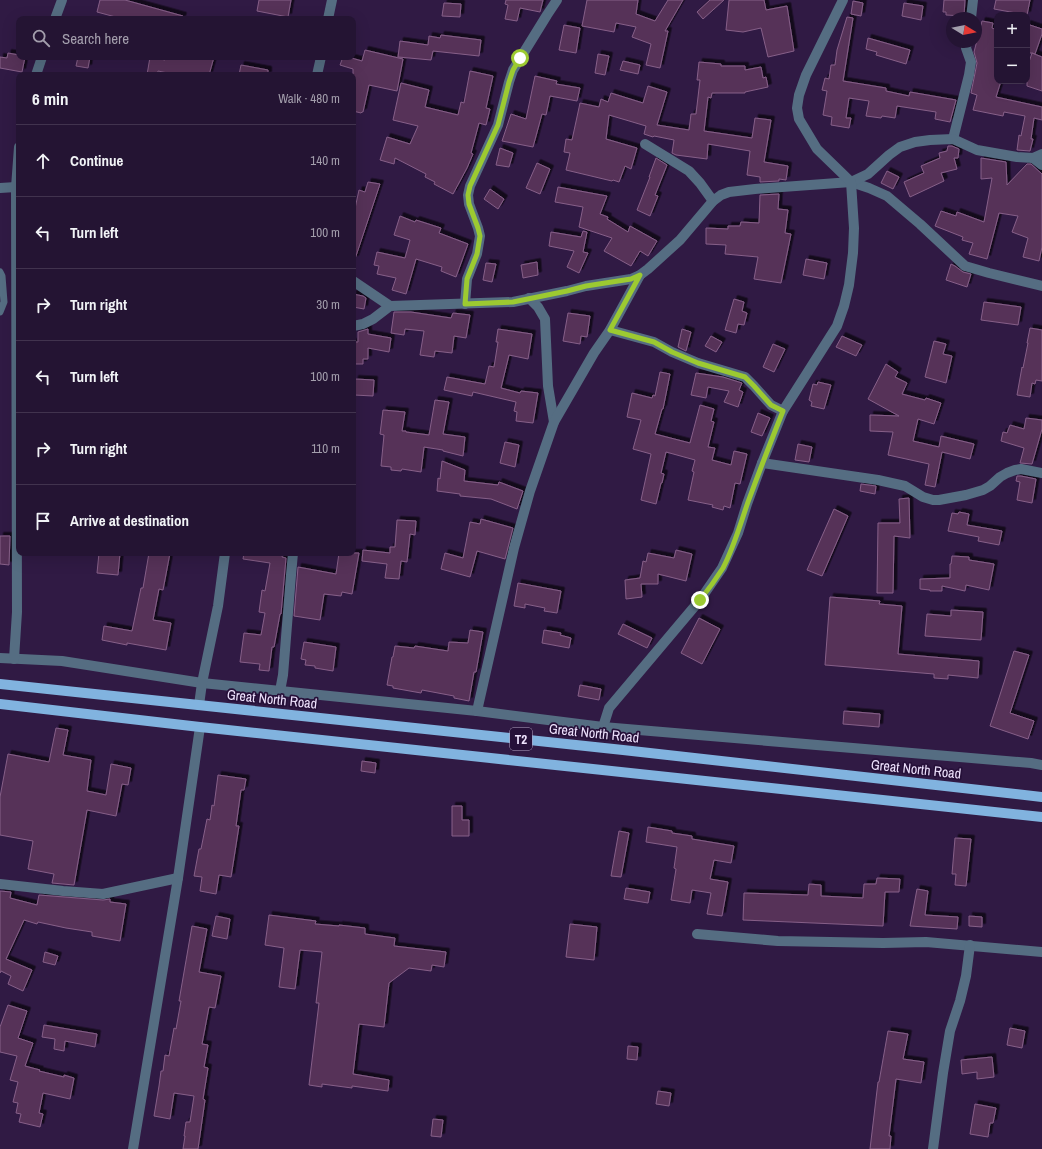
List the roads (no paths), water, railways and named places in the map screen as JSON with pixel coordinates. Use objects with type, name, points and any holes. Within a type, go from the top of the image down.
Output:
[{"type":"main road","name":"Great North Road","points":[[0,684],[623,750],[1042,797]]},
{"type":"main road","name":"T2","points":[[0,704],[200,727],[1042,817]]},
{"type":"street","points":[[56,16],[62,0]]},
{"type":"street","points":[[329,16],[332,0]]},
{"type":"street","points":[[465,304],[467,279],[477,254],[480,236],[469,204],[468,195],[470,186],[498,125],[513,70],[557,0]]},
{"type":"street","points":[[838,0],[843,0],[806,75],[799,95],[797,108],[799,119],[817,149],[851,182],[887,196],[920,224],[965,266],[1042,286]]},
{"type":"street","points":[[972,12],[973,0]]},
{"type":"street","points":[[952,140],[971,62],[966,48]]},
{"type":"street","points":[[37,72],[41,60]]},
{"type":"street","points":[[318,72],[320,60]]},
{"type":"street","points":[[356,283],[390,306],[513,302],[586,286],[631,279],[640,275],[680,240],[713,201],[721,195],[729,192],[851,182],[868,174],[900,147],[915,142],[952,140],[977,150],[1017,158],[1038,156],[1042,165]]},
{"type":"street","points":[[645,144],[689,171],[713,201]]},
{"type":"street","points":[[603,727],[609,708],[700,600],[722,568],[738,533],[762,462],[783,411],[837,326],[850,285],[854,228],[851,182]]},
{"type":"street","points":[[0,188],[16,187]]},
{"type":"street","points":[[477,711],[514,548],[530,491],[554,422],[594,353],[610,330],[640,275]]},
{"type":"street","points":[[529,298],[538,307],[546,319],[548,386],[554,422]]},
{"type":"street","points":[[356,325],[363,324],[381,314],[390,306]]},
{"type":"street","points":[[610,330],[654,342],[672,352],[698,363],[745,377],[771,405],[783,411]]},
{"type":"street","points":[[762,462],[878,480],[905,486],[933,500],[966,495],[983,490],[1007,472],[1015,470],[1021,469],[1042,473]]},
{"type":"street","points":[[14,658],[17,612],[17,556]]},
{"type":"street","points":[[199,705],[202,683],[218,606],[225,556]]},
{"type":"street","points":[[280,691],[283,675],[293,556]]},
{"type":"street","points":[[0,658],[62,661],[202,683],[477,711],[603,727],[1042,765]]},
{"type":"street","points":[[133,1149],[178,878],[200,727]]},
{"type":"street","points":[[0,884],[103,894],[178,878]]},
{"type":"street","points":[[697,934],[778,941],[883,943],[926,942],[1042,952]]},
{"type":"street","points":[[933,1149],[950,1031],[960,1001],[966,976],[970,945]]},
{"type":"lane","points":[[0,272],[2,276],[4,302],[0,312]]}]
